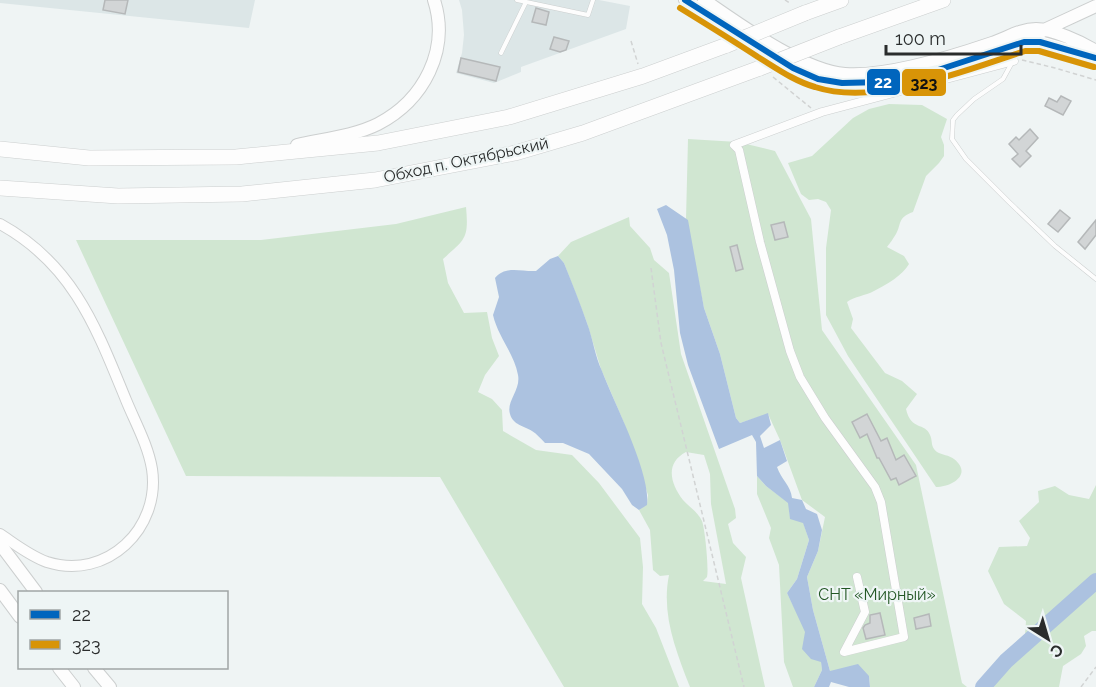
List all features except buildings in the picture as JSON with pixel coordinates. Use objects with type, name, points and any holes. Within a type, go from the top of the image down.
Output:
[{"type":"highway","name":"Обход п. Октябрьский","points":[[0,149],[89,159],[250,156],[378,143],[509,117],[572,98],[643,76],[841,0]]},
{"type":"highway","name":"Обход п. Октябрьский","points":[[0,188],[118,196],[253,193],[375,180],[515,153],[583,133],[943,0]]},
{"type":"main road","points":[[250,156],[349,134],[376,124],[399,111],[416,96],[436,56],[439,15],[434,0]]},
{"type":"main road","points":[[686,0],[793,68],[818,79],[842,83],[883,82],[938,70],[1024,42],[1096,6]]},
{"type":"main road","points":[[704,0],[797,59],[823,70],[845,74],[880,72],[935,60],[1027,30],[1044,30],[1096,51]]},
{"type":"main road","points":[[1024,42],[1056,45],[1096,58]]},
{"type":"main road","points":[[0,224],[18,234],[47,257],[70,283],[89,316],[145,446],[152,468],[153,491],[148,513],[136,534],[123,548],[107,558],[86,564],[67,566],[47,562],[29,554],[0,534]]},
{"type":"main road","points":[[0,544],[35,591]]},
{"type":"main road","points":[[0,590],[18,614]]},
{"type":"main road","points":[[60,669],[74,687]]},
{"type":"main road","points":[[95,669],[110,687]]},
{"type":"street","points":[[857,577],[865,612],[844,652],[904,637],[885,516],[875,487],[825,418],[801,377],[790,351],[763,253],[739,150],[734,145],[817,114],[1014,61]]},
{"type":"lane","points":[[517,0],[588,15],[593,0]]},
{"type":"lane","points":[[501,53],[525,2]]},
{"type":"lane","points":[[1024,42],[1003,79],[974,99],[953,120],[952,139],[966,159],[1054,246],[1096,279]]},
{"type":"path","points":[[631,41],[643,76]]},
{"type":"path","points":[[1014,61],[1026,60],[1096,80]]},
{"type":"path","points":[[760,68],[797,95],[817,114]]},
{"type":"path","points":[[651,268],[661,343],[744,687]]},
{"type":"path","points":[[1081,687],[1096,667]]},
{"type":"shaded area","points":[[0,0],[255,0],[249,28],[0,3]]},
{"type":"shaded area","points":[[459,0],[599,0],[630,6],[626,29],[521,67],[521,72],[494,83],[456,73],[464,35]]},
{"type":"green space","points":[[889,104],[922,105],[947,119],[941,137],[944,156],[926,176],[913,212],[902,219],[887,247],[904,256],[909,264],[889,283],[847,302],[853,319],[851,328],[885,373],[902,381],[917,394],[906,409],[911,421],[928,431],[935,450],[952,458],[959,465],[961,474],[958,479],[948,485],[936,487],[848,356],[826,315],[826,248],[831,210],[826,202],[818,199],[809,200],[801,194],[788,163],[812,156],[853,118],[869,109]]},
{"type":"green space","name":"СНТ «Мирный»","points":[[688,139],[738,142],[775,151],[811,219],[822,330],[916,465],[962,683],[967,687],[870,687],[869,676],[830,671],[813,610],[807,577],[818,551],[825,517],[802,500],[768,414],[740,423],[736,418],[720,354],[704,308],[686,219]]},
{"type":"green space","points":[[466,207],[467,226],[464,238],[443,259],[448,283],[464,313],[487,312],[492,338],[499,356],[485,375],[478,392],[492,399],[502,410],[503,431],[536,450],[572,455],[599,483],[640,538],[643,567],[642,604],[656,628],[679,687],[564,687],[440,477],[186,476],[76,240],[261,240],[396,224]]},
{"type":"green space","points":[[629,217],[630,226],[650,248],[654,260],[669,273],[681,354],[735,509],[736,518],[728,524],[733,543],[746,557],[741,578],[765,687],[690,687],[675,646],[668,618],[669,575],[660,576],[653,570],[650,530],[639,510],[647,504],[648,495],[624,423],[601,369],[587,323],[564,263],[558,256],[571,242]],"holes":[[[686,452],[704,455],[710,474],[711,504],[726,584],[703,581],[707,577],[707,566],[702,521],[683,500],[673,480],[672,468],[679,457]]]},
{"type":"green space","points":[[757,476],[766,486],[789,503],[790,518],[803,522],[809,540],[797,579],[787,593],[821,661],[822,670],[814,687],[793,687],[784,662],[779,565],[769,538],[771,528],[757,494]]},
{"type":"green space","points":[[1096,485],[1096,631],[1084,636],[1086,646],[1081,654],[1063,666],[1059,687],[990,687],[1024,649],[1026,621],[1004,604],[988,571],[999,547],[1027,546],[1030,538],[1019,521],[1039,502],[1038,491],[1055,486],[1069,495],[1089,499]]},
{"type":"water","points":[[666,205],[688,220],[704,308],[720,354],[736,418],[740,423],[768,413],[771,425],[760,436],[764,448],[780,440],[787,461],[777,467],[792,498],[802,500],[806,509],[817,514],[822,530],[818,551],[807,577],[813,610],[830,671],[858,664],[869,676],[870,687],[849,687],[831,682],[829,687],[814,687],[822,670],[821,662],[811,659],[802,649],[805,632],[787,593],[797,579],[809,540],[803,523],[790,519],[788,503],[757,476],[756,442],[752,435],[719,449],[688,365],[680,333],[674,270],[667,235],[657,209]]},
{"type":"water","points":[[558,256],[564,263],[570,278],[600,365],[638,457],[647,491],[647,505],[639,510],[632,505],[622,489],[589,454],[563,443],[545,443],[534,432],[511,418],[509,409],[517,386],[518,375],[493,315],[499,297],[495,278],[509,270],[536,271],[550,259]]},
{"type":"waterway","points":[[983,687],[1006,661],[1096,581]]},
{"type":"transit line","name":"22","points":[[685,0],[793,68],[818,79],[842,83],[883,82],[938,70],[1024,42],[1040,42],[1096,58]]},
{"type":"transit line","name":"323","points":[[680,8],[792,78],[815,87],[839,92],[865,92],[921,84],[1025,51],[1039,51],[1094,67]]}]
